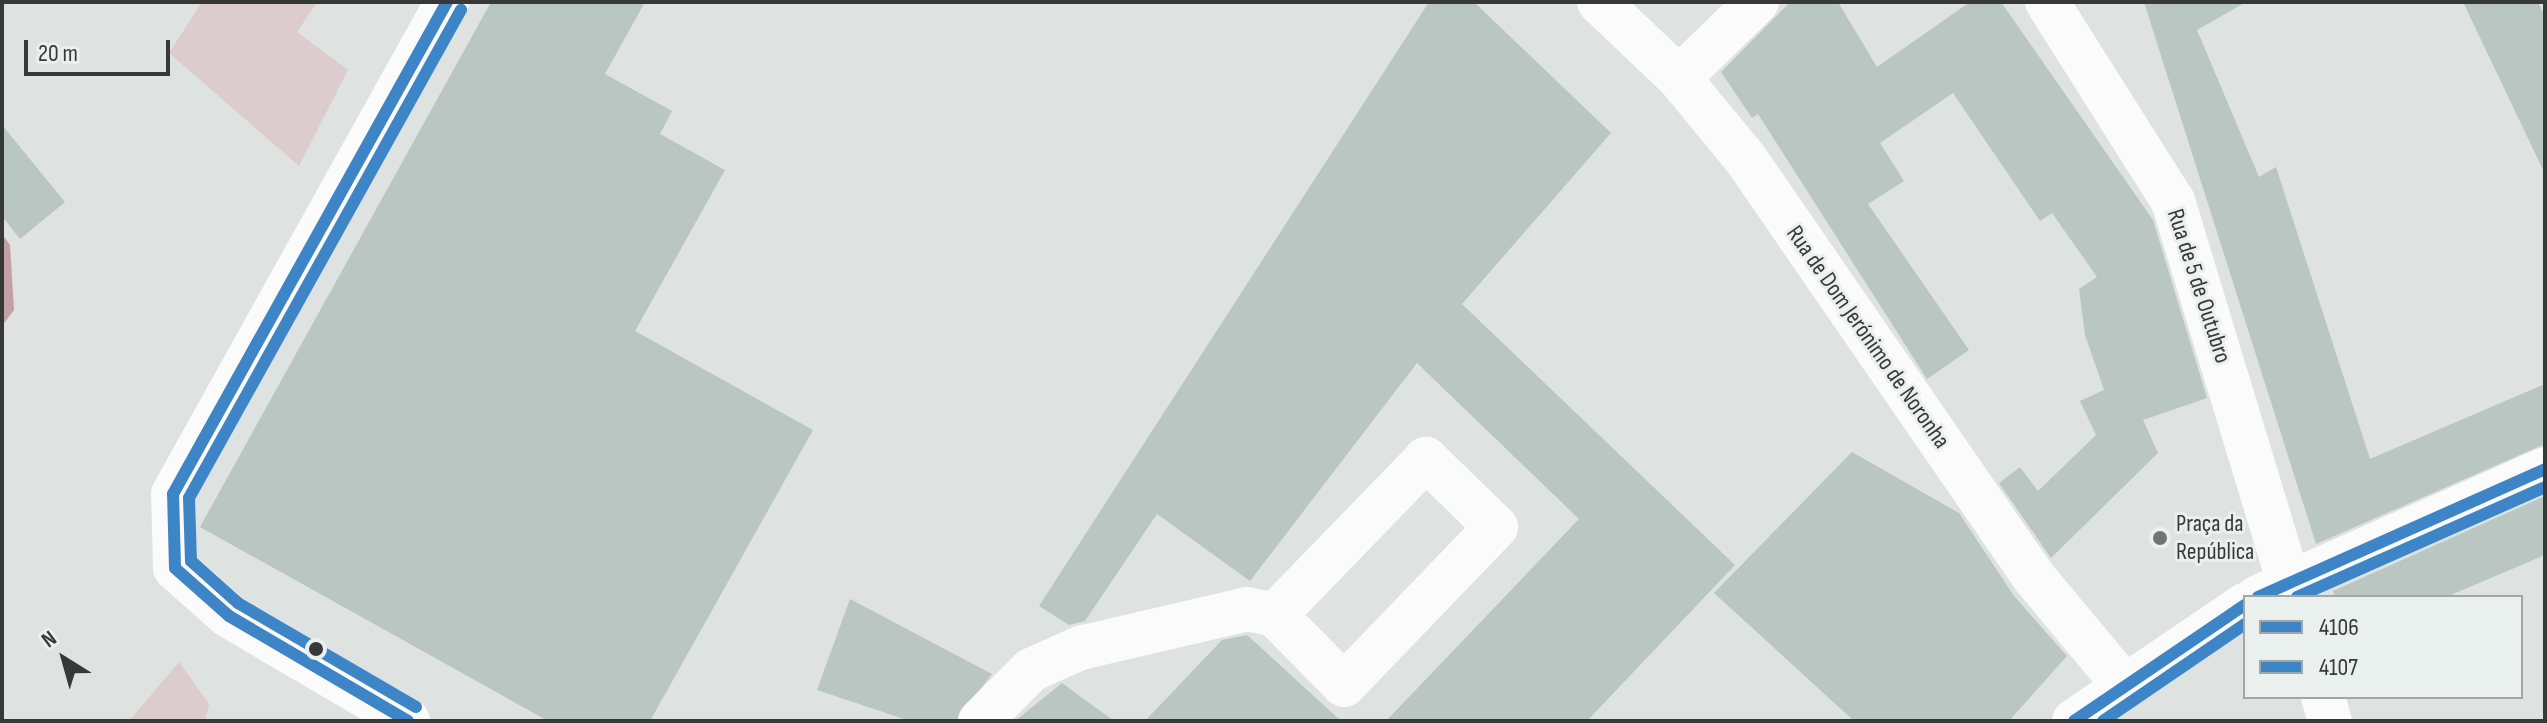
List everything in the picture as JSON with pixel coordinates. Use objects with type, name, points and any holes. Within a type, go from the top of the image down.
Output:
[{"type":"street","points":[[408,721],[229,616],[175,568],[173,494],[447,2]]},
{"type":"street","name":"Rua de Dom Jerónimo de Noronha","points":[[1599,2],[1679,78],[1745,158],[2033,576],[2123,684]]},
{"type":"street","points":[[1679,78],[1757,2]]},
{"type":"street","name":"Rua de 5 de Outubro","points":[[2051,3],[2173,201],[2280,591]]},
{"type":"street","points":[[980,721],[1031,670],[1080,648],[1183,620],[1247,609],[1275,615],[1344,685],[1496,527],[1426,459],[1275,615]]},
{"type":"street","points":[[2280,591],[2545,469]]},
{"type":"street","points":[[2074,721],[2123,684],[2243,606]]},
{"type":"street","points":[[2324,699],[2330,721]]},
{"type":"shaded area","points":[[202,2],[317,2],[297,32],[348,70],[299,166],[169,53]]},
{"type":"shaded area","points":[[2,234],[10,245],[14,310],[2,326]]},
{"type":"shaded area","points":[[179,662],[209,704],[205,721],[129,721]]},
{"type":"building","points":[[491,2],[645,2],[605,74],[672,111],[660,134],[725,170],[635,331],[813,430],[650,721],[548,721],[200,527]]},
{"type":"building","points":[[1429,2],[1474,2],[1611,133],[1462,304],[1735,565],[1587,721],[1386,721],[1579,519],[1417,363],[1250,581],[1157,514],[1085,621],[1069,625],[1039,606]]},
{"type":"building","points":[[1790,2],[1838,2],[1877,67],[1970,2],[2001,2],[2153,220],[2207,398],[2143,420],[2158,453],[2051,558],[1999,483],[2020,467],[2038,491],[2096,435],[2080,401],[2104,390],[2085,335],[2079,289],[2097,277],[2052,213],[2040,221],[1953,93],[1880,143],[1904,181],[1868,204],[1969,350],[1927,379],[1758,114],[1752,118],[1721,72]]},
{"type":"building","points":[[2144,2],[2246,2],[2197,30],[2259,177],[2276,167],[2370,459],[2545,384],[2545,444],[2316,544]]},
{"type":"building","points":[[2463,2],[2538,2],[2545,17],[2545,174]]},
{"type":"building","points":[[2,125],[65,202],[20,239],[2,216]]},
{"type":"building","points":[[1852,452],[1959,513],[2014,596],[2067,656],[2009,721],[1854,721],[1714,593]]},
{"type":"building","points":[[2545,496],[2545,555],[2451,595],[2334,595],[2333,591]]},
{"type":"building","points":[[850,599],[992,674],[956,721],[910,721],[817,690]]},
{"type":"building","points":[[1247,635],[1341,721],[1145,721],[1222,640]]},
{"type":"building","points":[[1062,683],[1114,721],[1015,721]]},
{"type":"transit line","name":"4106","points":[[408,721],[229,616],[175,568],[173,494],[447,2]]},
{"type":"transit line","name":"4107","points":[[416,707],[238,603],[191,561],[189,498],[461,10]]},
{"type":"transit line","name":"4106","points":[[2262,595],[2545,469]]},
{"type":"transit line","name":"4107","points":[[2302,595],[2545,487]]},
{"type":"transit line","name":"4106","points":[[2074,721],[2243,606]]},
{"type":"transit line","name":"4107","points":[[2103,721],[2243,625]]},
{"type":"place","name":"Praça da República","points":[[2160,538]]}]
